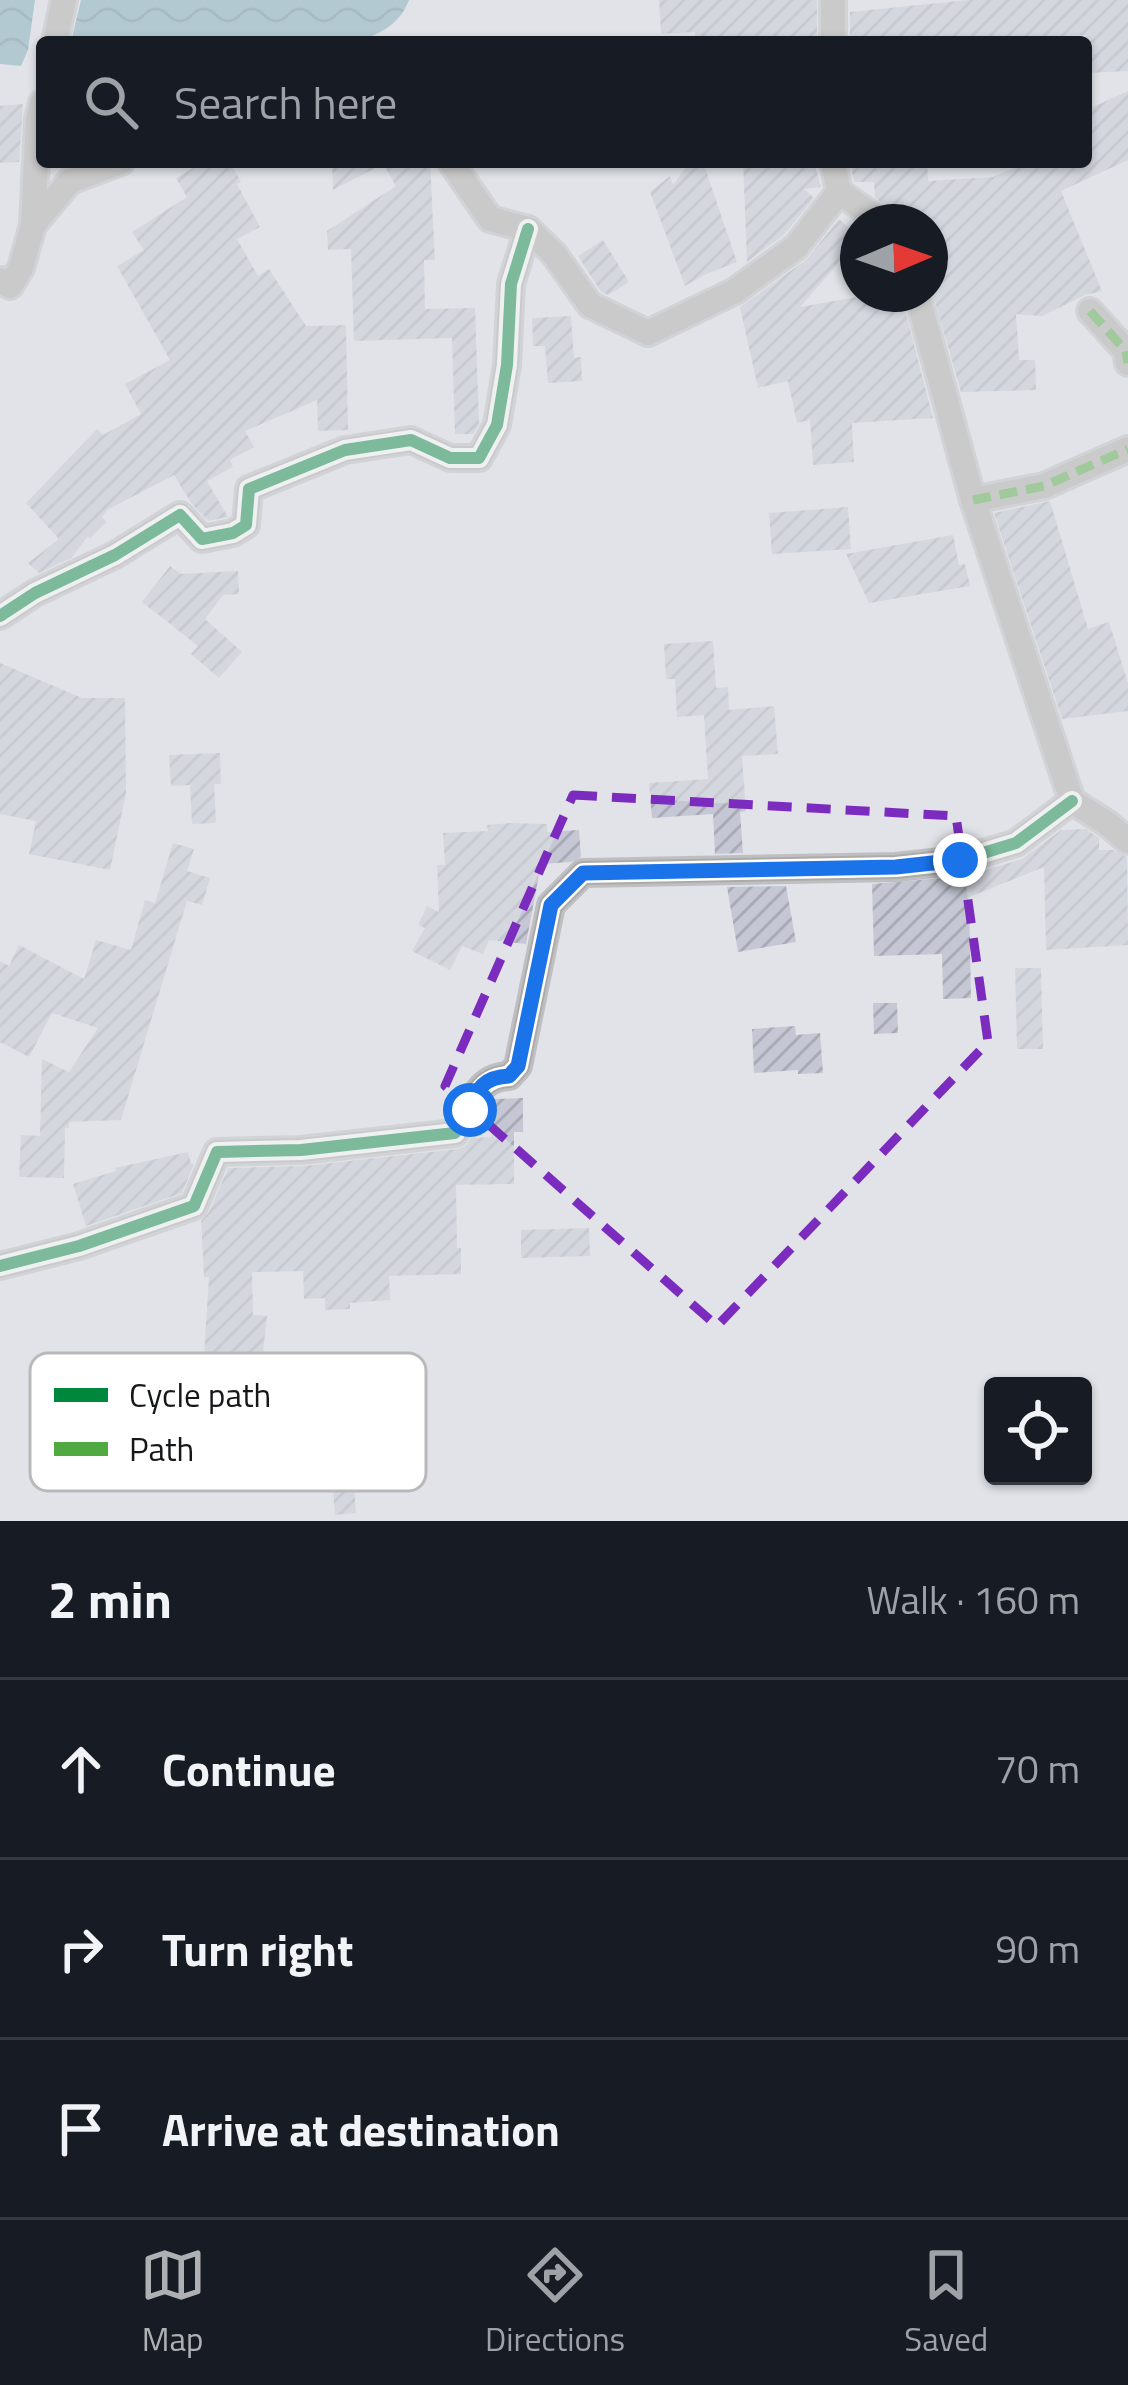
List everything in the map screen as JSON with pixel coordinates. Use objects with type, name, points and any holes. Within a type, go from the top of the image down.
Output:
[{"type":"street","points":[[56,36],[64,0]]},
{"type":"street","points":[[832,36],[833,0]]},
{"type":"street","points":[[0,280],[10,286],[21,268],[33,225],[36,161]]},
{"type":"street","points":[[33,225],[70,182],[106,168]]},
{"type":"street","points":[[455,168],[490,219],[528,229],[554,254],[590,305],[648,333],[735,291],[796,248],[839,192]]},
{"type":"street","points":[[834,168],[839,192],[856,204]]},
{"type":"street","points":[[0,616],[180,515],[202,539],[233,533],[246,525],[249,489],[344,450],[411,440],[450,458],[479,458],[497,425],[507,365],[511,284],[528,229]]},
{"type":"street","points":[[1090,311],[1126,351],[1128,363]]},
{"type":"street","points":[[921,312],[973,500],[1072,801],[1128,842]]},
{"type":"street","points":[[973,500],[1043,486],[1128,449]]},
{"type":"street","points":[[0,1266],[79,1246],[194,1206],[217,1152],[301,1150],[455,1133],[476,1090],[494,1077],[509,1076],[518,1066],[551,905],[583,873],[896,867],[960,860],[1016,843],[1072,801]]},
{"type":"highlighted area","points":[[573,795],[956,816],[988,1042],[717,1326],[445,1086]]},
{"type":"water","points":[[0,0],[35,0],[21,66],[0,64]]},
{"type":"water","points":[[81,0],[409,0],[389,27],[372,36],[72,36]]},
{"type":"building","points":[[659,0],[817,0],[817,36],[661,34]]},
{"type":"building","points":[[968,0],[1128,0],[1128,71],[1092,73],[1092,36],[850,36],[850,12]]},
{"type":"building","points":[[1128,91],[1128,160],[1061,191],[1102,291],[1042,316],[1016,314],[1019,360],[1035,360],[1036,390],[961,392],[938,312],[948,312],[948,204],[883,204],[875,197],[874,182],[854,182],[851,168],[927,168],[928,181],[993,177],[1014,168],[1092,168],[1092,107]]},
{"type":"building","points":[[23,104],[19,162],[0,163],[0,106]]},
{"type":"building","points":[[193,168],[233,168],[260,227],[237,239],[258,276],[269,269],[306,326],[346,325],[348,430],[318,431],[317,400],[245,431],[254,447],[230,460],[233,467],[207,481],[228,517],[208,521],[174,475],[107,510],[102,517],[106,522],[71,558],[39,573],[28,563],[59,539],[26,503],[97,429],[103,435],[141,414],[125,384],[170,360],[117,266],[144,250],[132,232],[187,197],[176,178]]},
{"type":"building","points":[[332,168],[375,168],[333,190]]},
{"type":"building","points":[[385,168],[430,168],[435,260],[424,260],[425,309],[475,308],[479,424],[473,434],[455,434],[452,338],[354,341],[351,249],[328,250],[327,231],[396,186]]},
{"type":"building","points":[[686,168],[705,168],[737,262],[685,286],[650,192],[670,176],[673,185]]},
{"type":"building","points":[[743,168],[816,168],[821,187],[804,189],[814,198],[784,235],[747,262]]},
{"type":"building","points":[[839,219],[840,261],[800,307],[840,300],[840,312],[906,312],[933,418],[852,423],[854,462],[813,465],[810,420],[797,423],[788,381],[758,388],[740,307],[806,260]]},
{"type":"building","points":[[603,240],[629,282],[608,295],[601,292],[578,256]]},
{"type":"building","points":[[571,316],[574,358],[581,357],[582,381],[548,383],[545,346],[533,346],[532,318]]},
{"type":"building","points":[[1050,501],[1088,629],[1109,622],[1128,683],[1128,711],[1062,719],[994,513]]},
{"type":"building","points":[[848,507],[851,549],[772,554],[769,513]]},
{"type":"building","points":[[953,535],[959,565],[965,564],[970,586],[869,603],[846,554]]},
{"type":"building","points":[[170,566],[181,574],[238,571],[239,594],[223,595],[205,619],[242,652],[219,678],[191,654],[198,646],[142,602]]},
{"type":"building","points":[[713,641],[716,688],[728,687],[729,710],[774,706],[778,754],[742,756],[743,853],[715,854],[713,814],[652,818],[649,783],[708,779],[704,715],[677,717],[675,679],[666,679],[664,644]]},
{"type":"building","points":[[0,663],[82,698],[125,698],[126,793],[110,870],[29,854],[36,821],[0,814]]},
{"type":"building","points":[[220,753],[221,784],[214,784],[216,823],[192,824],[190,785],[171,786],[169,755]]},
{"type":"building","points":[[547,824],[547,832],[579,830],[581,857],[541,864],[526,944],[489,940],[483,954],[462,946],[450,970],[412,951],[425,928],[418,925],[427,906],[439,912],[437,865],[445,865],[443,833],[488,831],[487,825]]},
{"type":"building","points":[[1086,829],[1099,838],[1099,850],[1127,857],[1128,945],[1046,950],[1044,867],[969,897],[971,998],[943,999],[942,954],[874,956],[872,884],[965,876],[1022,859],[1061,830]]},
{"type":"building","points":[[173,843],[194,849],[187,871],[210,878],[202,905],[187,901],[121,1120],[69,1122],[64,1178],[19,1177],[21,1135],[40,1136],[42,1059],[69,1072],[98,1028],[52,1013],[29,1057],[0,1042],[0,961],[9,966],[19,945],[84,979],[96,940],[131,950],[145,900],[155,903]]},
{"type":"building","points":[[786,886],[796,942],[738,952],[727,887]]},
{"type":"building","points":[[1015,968],[1041,968],[1043,1049],[1017,1049]]},
{"type":"building","points":[[873,1003],[897,1003],[898,1033],[874,1034]]},
{"type":"building","points":[[795,1026],[796,1035],[820,1033],[823,1073],[754,1073],[752,1029]]},
{"type":"building","points":[[523,1098],[523,1132],[514,1132],[514,1184],[456,1185],[461,1274],[389,1276],[390,1300],[325,1310],[325,1298],[304,1299],[303,1271],[252,1272],[253,1315],[267,1316],[263,1353],[204,1353],[209,1277],[204,1277],[201,1221],[228,1168],[303,1166],[458,1149],[471,1138],[492,1137],[494,1099]]},
{"type":"building","points":[[188,1152],[194,1164],[182,1193],[86,1226],[73,1184],[115,1168]]},
{"type":"building","points":[[589,1228],[590,1256],[521,1258],[521,1230]]},
{"type":"building","points":[[333,1491],[354,1491],[356,1513],[335,1515]]},
{"type":"marked path","points":[[1090,311],[1126,351],[1128,363]]},
{"type":"marked path","points":[[973,500],[1044,486],[1128,449]]},
{"type":"cycle path","points":[[0,616],[180,515],[202,539],[233,533],[246,525],[249,489],[345,450],[411,440],[450,458],[479,458],[497,425],[507,365],[511,284],[528,229]]},
{"type":"cycle path","points":[[0,1266],[79,1246],[194,1206],[217,1152],[301,1150],[455,1133],[481,1088],[509,1076],[518,1066],[551,905],[583,873],[896,867],[960,860],[1016,843],[1072,801]]},
{"type":"route","points":[[470,1110],[476,1090],[494,1077],[509,1076],[518,1066],[551,905],[583,873],[896,867],[960,860]]}]
